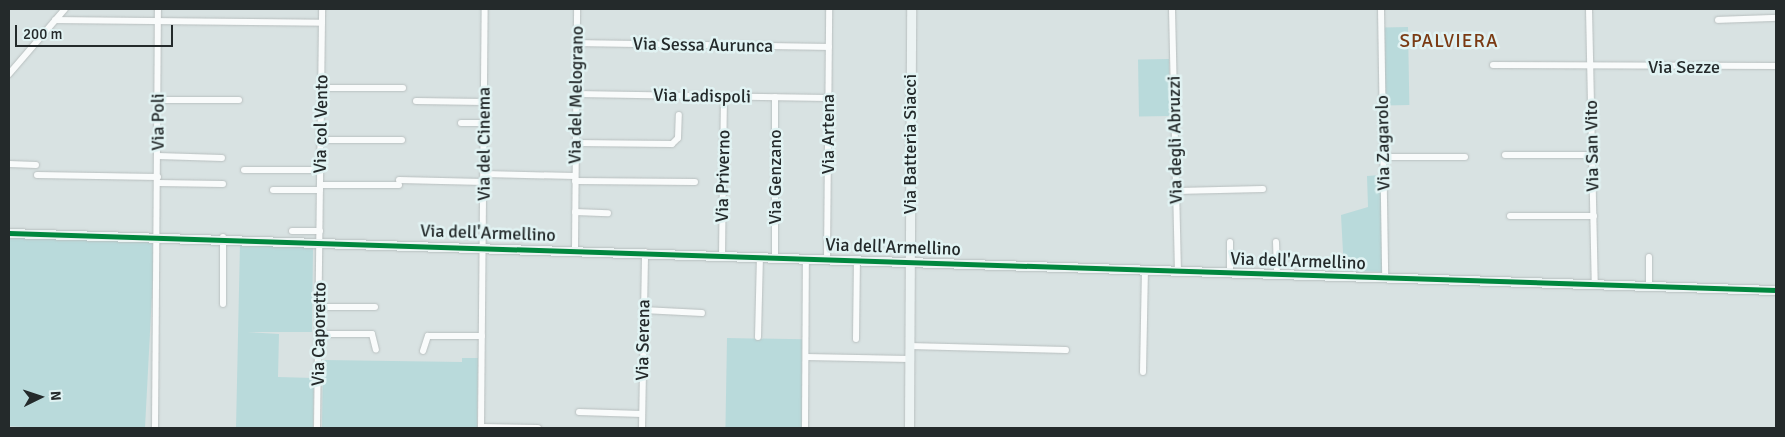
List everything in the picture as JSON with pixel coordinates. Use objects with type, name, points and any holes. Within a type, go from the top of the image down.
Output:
[{"type":"street","points":[[9,74],[65,9]]},
{"type":"street","name":"Via Poli","points":[[155,428],[158,236],[158,9]]},
{"type":"street","name":"Via col Vento","points":[[320,235],[322,9]]},
{"type":"street","name":"Via del Cinema","points":[[481,428],[485,9]]},
{"type":"street","name":"Via del Melograno","points":[[574,249],[577,9]]},
{"type":"street","name":"Via Artena","points":[[827,259],[829,9]]},
{"type":"street","name":"Via Batteria Siacci","points":[[909,428],[911,9]]},
{"type":"street","name":"Via degli Abruzzi","points":[[1172,9],[1178,270]]},
{"type":"street","name":"Via Zagarolo","points":[[1381,9],[1385,277]]},
{"type":"street","name":"Via San Vito","points":[[1589,9],[1595,284]]},
{"type":"street","points":[[1718,20],[1776,18]]},
{"type":"street","points":[[55,20],[322,23]]},
{"type":"street","name":"Via Sessa Aurunca","points":[[576,43],[829,47]]},
{"type":"street","name":"Via Sezze","points":[[1493,65],[1591,67],[1776,66]]},
{"type":"street","points":[[322,88],[403,88]]},
{"type":"street","name":"Via Ladispoli","points":[[576,94],[828,98]]},
{"type":"street","name":"Via Priverno","points":[[722,256],[724,97]]},
{"type":"street","name":"Via Genzano","points":[[775,257],[776,97]]},
{"type":"street","points":[[158,100],[238,100]]},
{"type":"street","points":[[416,101],[484,102]]},
{"type":"street","points":[[576,143],[672,144],[678,138],[679,115]]},
{"type":"street","points":[[461,123],[484,124]]},
{"type":"street","points":[[321,140],[402,140]]},
{"type":"street","points":[[1505,155],[1593,155]]},
{"type":"street","points":[[158,156],[222,158]]},
{"type":"street","points":[[1384,157],[1465,157]]},
{"type":"street","points":[[9,164],[36,165]]},
{"type":"street","points":[[244,170],[320,170]]},
{"type":"street","points":[[484,174],[575,178]]},
{"type":"street","points":[[37,175],[223,184]]},
{"type":"street","name":"Via del Melograno","points":[[575,178],[695,182]]},
{"type":"street","points":[[273,190],[399,182],[484,182]]},
{"type":"street","points":[[1176,191],[1263,189]]},
{"type":"street","points":[[575,212],[608,213]]},
{"type":"street","points":[[1510,216],[1594,216]]},
{"type":"street","points":[[292,231],[320,235]]},
{"type":"street","name":"Via dell'Armellino","points":[[9,233],[226,237],[320,235],[483,247],[1776,290]]},
{"type":"street","name":"Via Caporetto","points":[[318,428],[320,235]]},
{"type":"street","points":[[225,301],[226,237]]},
{"type":"street","points":[[1230,242],[1230,272]]},
{"type":"street","points":[[1276,242],[1277,274]]},
{"type":"street","name":"Via Serena","points":[[642,428],[645,252]]},
{"type":"street","points":[[758,337],[760,257]]},
{"type":"street","points":[[1649,257],[1649,286]]},
{"type":"street","points":[[806,258],[806,428]]},
{"type":"street","points":[[856,339],[857,260]]},
{"type":"street","points":[[1143,372],[1145,269]]},
{"type":"street","points":[[319,307],[375,307]]},
{"type":"street","points":[[643,310],[702,313]]},
{"type":"street","points":[[319,334],[373,334],[376,350]]},
{"type":"street","points":[[423,351],[426,336],[482,336]]},
{"type":"street","points":[[909,346],[1066,350]]},
{"type":"street","points":[[806,357],[909,359]]},
{"type":"street","points":[[579,412],[642,414]]},
{"type":"street","points":[[481,428],[538,428]]},
{"type":"shaded area","points":[[1384,27],[1408,27],[1409,105],[1385,105]]},
{"type":"shaded area","points":[[1169,59],[1170,116],[1139,117],[1138,60]]},
{"type":"shaded area","points":[[1381,175],[1383,272],[1344,271],[1341,215],[1368,207],[1367,176]]},
{"type":"shaded area","points":[[9,233],[155,241],[145,428],[9,426]]},
{"type":"shaded area","points":[[240,243],[313,246],[312,332],[247,332],[279,334],[278,377],[314,378],[313,428],[236,428]]},
{"type":"shaded area","points":[[727,338],[804,339],[802,428],[725,428]]},
{"type":"shaded area","points":[[462,358],[478,358],[477,428],[322,428],[323,360],[462,362]]},
{"type":"cycle path","points":[[9,233],[1776,290]]},
{"type":"district","name":"SPALVIERA","points":[[1449,42]]}]
